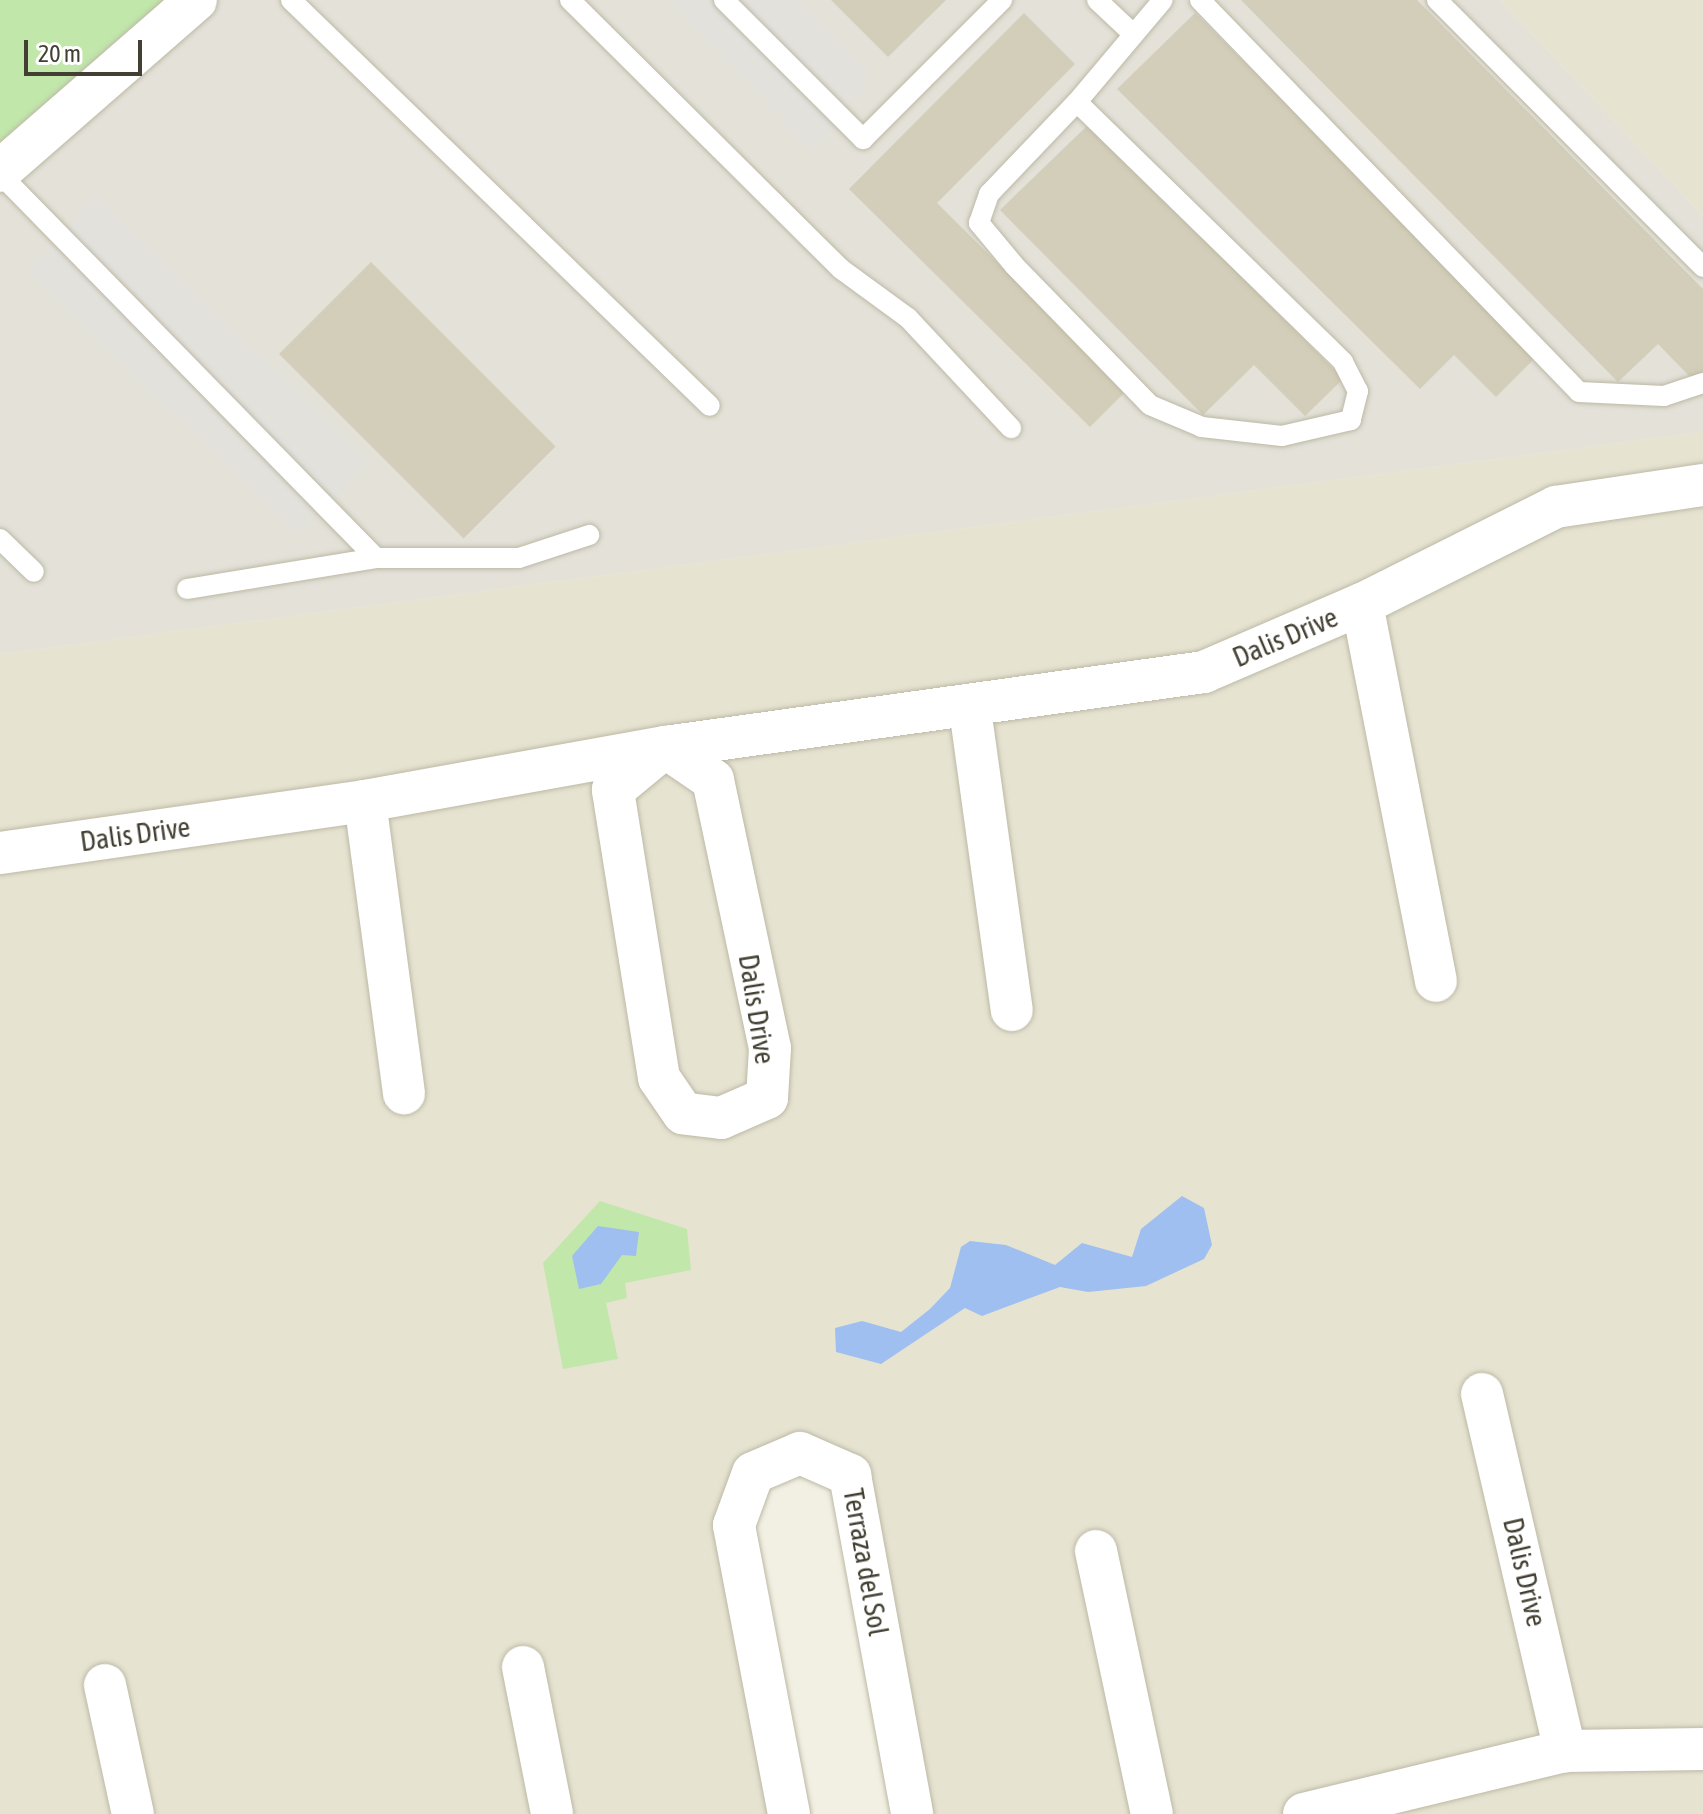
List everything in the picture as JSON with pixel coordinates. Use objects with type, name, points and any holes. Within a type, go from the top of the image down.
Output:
[{"type":"street","points":[[0,172],[196,0]]},
{"type":"street","name":"Dalis Drive","points":[[0,853],[365,801],[665,747],[970,709],[1204,672],[1362,604],[1556,507],[1703,485]]},
{"type":"street","name":"Dalis Drive","points":[[1362,604],[1436,981]]},
{"type":"street","points":[[970,709],[1012,1010]]},
{"type":"street","name":"Dalis Drive","points":[[665,747],[713,780],[770,1048],[767,1098],[721,1118],[683,1113],[659,1078],[613,790],[665,747]]},
{"type":"street","points":[[365,801],[404,1093]]},
{"type":"street","name":"Dalis Drive","points":[[1482,1394],[1565,1751]]},
{"type":"street","name":"Terraza del Sol","points":[[789,1814],[734,1525],[753,1473],[800,1453],[850,1475],[912,1814]]},
{"type":"street","points":[[1096,1551],[1152,1814]]},
{"type":"street","points":[[523,1667],[552,1814]]},
{"type":"street","points":[[105,1685],[133,1814]]},
{"type":"street","points":[[1304,1814],[1565,1751],[1703,1749]]},
{"type":"lane","points":[[291,0],[710,406]]},
{"type":"lane","points":[[570,0],[841,269],[908,318],[1011,428]]},
{"type":"lane","points":[[724,0],[863,139],[1002,0]]},
{"type":"lane","points":[[1097,0],[1132,33]]},
{"type":"lane","points":[[1077,102],[1343,362],[1358,391],[1351,420],[1282,436],[1202,427],[1150,405],[1014,265],[979,223],[989,194],[1077,102],[1132,33],[1163,0]]},
{"type":"lane","points":[[1200,0],[1579,392],[1664,396],[1703,383]]},
{"type":"lane","points":[[1437,0],[1703,267]]},
{"type":"lane","points":[[0,172],[376,558]]},
{"type":"lane","points":[[187,589],[376,558],[519,558],[589,535]]},
{"type":"lane","points":[[0,539],[34,572]]},
{"type":"shaded area","points":[[196,0],[1500,0],[1703,216],[1703,432],[0,654],[0,171]]},
{"type":"shaded area","points":[[667,0],[795,0],[870,78],[815,152]]},
{"type":"shaded area","points":[[1500,0],[1703,0],[1703,216]]},
{"type":"shaded area","points":[[96,198],[369,461],[298,534],[26,271]]},
{"type":"shaded area","points":[[1703,432],[1703,1814],[912,1814],[850,1475],[800,1453],[734,1525],[789,1814],[0,1814],[0,654]]},
{"type":"green space","points":[[0,0],[196,0],[0,171]]},
{"type":"green space","points":[[600,1201],[687,1229],[691,1270],[625,1283],[627,1298],[606,1303],[618,1359],[563,1369],[543,1263]]},
{"type":"water","points":[[1182,1196],[1204,1208],[1212,1245],[1204,1259],[1146,1286],[1088,1292],[1060,1287],[982,1316],[965,1308],[881,1364],[836,1352],[835,1328],[862,1321],[901,1332],[930,1309],[950,1288],[961,1247],[970,1241],[1006,1245],[1055,1265],[1082,1243],[1132,1257],[1141,1229]]},
{"type":"water","points":[[598,1226],[639,1232],[636,1256],[622,1255],[601,1284],[579,1289],[572,1256]]},
{"type":"building","points":[[831,0],[946,0],[888,57]]},
{"type":"building","points":[[1241,0],[1417,0],[1703,289],[1703,371],[1693,380],[1658,344],[1618,382]]},
{"type":"building","points":[[1024,13],[1075,64],[937,203],[1126,391],[1090,427],[849,189]]},
{"type":"building","points":[[1195,13],[1538,355],[1496,397],[1454,355],[1420,389],[1117,89]]},
{"type":"building","points":[[1090,123],[1343,379],[1305,416],[1254,365],[1203,415],[1000,210]]},
{"type":"building","points":[[371,262],[556,447],[464,538],[279,354]]}]
